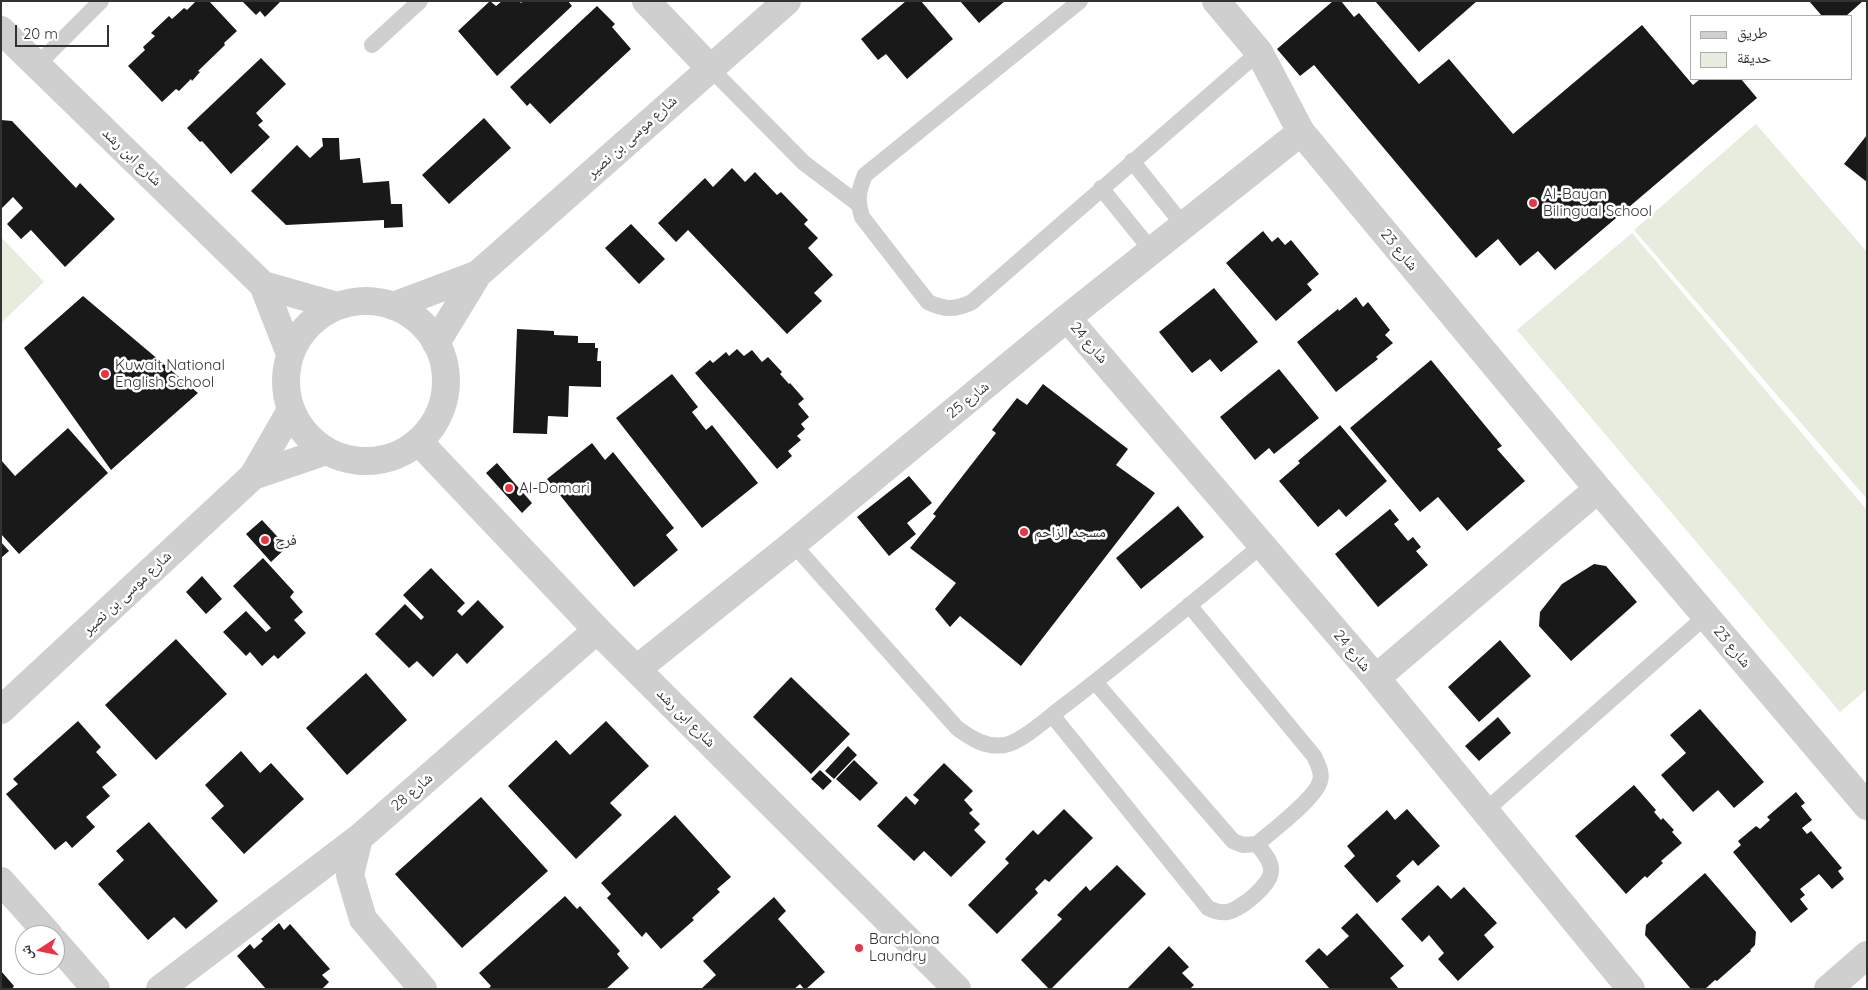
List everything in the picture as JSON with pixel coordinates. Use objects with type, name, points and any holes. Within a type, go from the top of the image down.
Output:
[{"type":"street","points":[[646,1],[710,68]]},
{"type":"street","name":"شارع موسى بن نصير","points":[[436,342],[478,274],[787,1]]},
{"type":"street","name":"شارع 23","points":[[1216,1],[1259,52],[1301,132],[1598,489],[1867,806]]},
{"type":"street","name":"شارع ابن رشد","points":[[5,40],[37,65],[263,284],[290,354]]},
{"type":"street","name":"شارع 25","points":[[637,669],[793,544],[1067,318],[1301,132]]},
{"type":"street","name":"شارع موسى بن نصير","points":[[393,306],[478,274]]},
{"type":"street","name":"شارع ابن رشد","points":[[263,284],[337,306]]},
{"type":"street","points":[[365,301],[393,306],[418,320],[436,342],[444,368],[444,395],[436,420],[419,442],[398,455],[374,461],[349,460],[326,451],[311,440],[291,410],[287,392],[286,372],[290,354],[301,334],[317,318],[337,306],[365,301]]},
{"type":"street","name":"شارع 24","points":[[1067,318],[1376,678],[1631,989]]},
{"type":"street","name":"شارع موسى بن نصير","points":[[1,710],[253,476],[291,410]]},
{"type":"street","name":"شارع ابن رشد","points":[[419,442],[597,630],[957,989]]},
{"type":"street","name":"شارع موسى بن نصير","points":[[253,476],[326,451]]},
{"type":"street","points":[[1376,678],[1598,489]]},
{"type":"street","name":"شارع 28","points":[[160,989],[359,838],[597,630]]},
{"type":"street","points":[[359,838],[350,875],[363,919],[423,989]]},
{"type":"street","points":[[1,881],[40,925]]},
{"type":"street","points":[[65,953],[96,989]]},
{"type":"street","points":[[1828,989],[1867,955]]},
{"type":"lane","points":[[37,65],[100,1]]},
{"type":"lane","points":[[372,45],[420,1]]},
{"type":"lane","points":[[1080,1],[865,175],[859,188],[858,203],[862,217],[928,302],[950,309],[962,307],[972,302],[1259,52]]},
{"type":"lane","points":[[710,68],[804,163],[858,203]]},
{"type":"lane","points":[[1132,161],[1184,226]]},
{"type":"lane","points":[[1102,188],[1152,251]]},
{"type":"lane","points":[[793,544],[957,728],[974,741],[990,745],[1006,744],[1028,733],[1095,682],[1262,545]]},
{"type":"lane","points":[[1095,682],[1233,841],[1243,845],[1257,844],[1310,796],[1320,782],[1320,768],[1314,756],[1189,606]]},
{"type":"lane","points":[[1485,810],[1706,616]]},
{"type":"lane","points":[[1052,715],[1208,908],[1218,912],[1228,912],[1239,907],[1256,894],[1269,880],[1272,873],[1271,864],[1257,844]]},
{"type":"green space","points":[[1756,124],[1867,252],[1867,499],[1634,230]]},
{"type":"green space","points":[[1632,233],[1867,510],[1867,689],[1840,712],[1517,330]]},
{"type":"green space","points":[[1,237],[44,282],[1,323]]},
{"type":"building","points":[[196,1],[209,1],[237,31],[198,71],[200,72],[192,81],[191,79],[179,91],[176,89],[162,102],[128,66],[145,50],[143,47],[155,36],[151,33],[169,16],[172,19],[184,8],[187,10]]},
{"type":"building","points":[[242,1],[281,1],[265,17],[260,11],[256,15]]},
{"type":"building","points":[[490,1],[496,6],[502,1],[519,1],[521,3],[523,1],[568,1],[572,6],[497,76],[458,31]]},
{"type":"building","points":[[906,1],[921,1],[953,39],[907,79],[886,54],[878,60],[861,39]]},
{"type":"building","points":[[960,1],[1005,1],[979,23]]},
{"type":"building","points":[[1333,1],[1341,1],[1354,17],[1359,13],[1419,84],[1449,59],[1513,134],[1642,25],[1693,85],[1699,80],[1742,80],[1757,98],[1555,270],[1538,251],[1520,266],[1498,239],[1476,258],[1314,65],[1300,76],[1277,49]]},
{"type":"building","points":[[1375,1],[1477,1],[1419,52]]},
{"type":"building","points":[[1809,1],[1863,1],[1847,15],[1821,15]]},
{"type":"building","points":[[597,6],[615,24],[612,27],[631,49],[550,124],[530,103],[527,106],[510,87]]},
{"type":"building","points":[[261,58],[286,84],[256,113],[263,121],[258,125],[270,137],[231,174],[202,141],[200,142],[187,128]]},
{"type":"building","points":[[484,118],[511,148],[449,204],[422,175]]},
{"type":"building","points":[[1,120],[12,121],[76,188],[80,183],[115,219],[65,267],[31,230],[21,239],[7,224],[23,208],[13,197],[1,209]]},
{"type":"building","points":[[1867,135],[1867,182],[1844,164]]},
{"type":"building","points":[[322,138],[339,138],[340,160],[360,158],[363,183],[389,181],[391,204],[402,204],[403,227],[384,228],[384,220],[286,225],[251,191],[297,145],[310,158],[323,146]]},
{"type":"building","points":[[732,168],[745,182],[755,172],[777,195],[781,192],[808,220],[804,224],[818,238],[808,248],[833,275],[814,293],[822,301],[787,334],[688,230],[676,242],[658,223],[705,178],[713,187]]},
{"type":"building","points":[[631,224],[665,259],[639,284],[605,248]]},
{"type":"building","points":[[1263,231],[1272,242],[1278,237],[1285,245],[1291,240],[1319,274],[1307,284],[1312,290],[1276,321],[1226,263]]},
{"type":"building","points":[[1214,288],[1258,342],[1221,372],[1210,359],[1192,373],[1159,332]]},
{"type":"building","points":[[83,296],[198,393],[111,470],[24,348]]},
{"type":"building","points":[[1356,297],[1363,307],[1368,302],[1390,330],[1385,335],[1393,343],[1376,357],[1378,359],[1336,392],[1297,342]]},
{"type":"building","points":[[517,329],[554,331],[554,335],[578,336],[578,343],[595,343],[595,348],[598,348],[597,361],[601,361],[601,387],[569,386],[568,417],[548,416],[547,434],[513,433]]},
{"type":"building","points":[[737,349],[744,356],[752,350],[762,362],[768,357],[782,372],[780,374],[804,399],[798,404],[809,417],[801,424],[805,429],[797,436],[801,440],[788,451],[792,456],[777,469],[695,373],[710,360],[713,363],[726,352],[729,356]]},
{"type":"building","points":[[1431,360],[1502,446],[1497,449],[1525,481],[1467,531],[1438,497],[1420,512],[1350,428]]},
{"type":"building","points":[[1279,369],[1319,418],[1274,454],[1269,448],[1255,460],[1220,417]]},
{"type":"building","points":[[672,374],[698,407],[692,412],[706,430],[712,425],[758,483],[702,528],[616,418]]},
{"type":"building","name":"مسجد الزاحم","points":[[1043,384],[1128,449],[1116,465],[1155,493],[1021,666],[960,616],[950,627],[935,609],[956,583],[910,548],[936,516],[933,514],[996,433],[992,430],[1017,398],[1027,405]]},
{"type":"building","points":[[1340,425],[1387,481],[1346,517],[1339,509],[1318,527],[1279,481],[1300,463],[1298,461]]},
{"type":"building","points":[[68,428],[108,473],[19,554],[1,534],[1,460],[15,476]]},
{"type":"building","points":[[592,443],[605,460],[613,452],[674,528],[666,535],[678,550],[634,587],[547,479]]},
{"type":"building","name":"Al-Domari","points":[[497,463],[532,503],[522,513],[486,473]]},
{"type":"building","points":[[909,476],[932,503],[907,523],[916,534],[889,556],[857,517]]},
{"type":"building","points":[[1178,506],[1204,537],[1141,589],[1116,558]]},
{"type":"building","points":[[1390,509],[1399,520],[1394,524],[1408,541],[1413,537],[1421,547],[1416,551],[1428,565],[1378,607],[1335,554]]},
{"type":"building","points":[[262,520],[287,547],[271,562],[246,534]]},
{"type":"building","points":[[1,542],[9,551],[1,558]]},
{"type":"building","points":[[263,558],[294,592],[290,597],[303,612],[294,620],[306,633],[278,659],[274,655],[262,666],[250,652],[246,656],[223,632],[246,611],[266,632],[271,628],[233,586]]},
{"type":"building","points":[[1594,564],[1606,566],[1637,602],[1571,661],[1539,626],[1540,612],[1562,584]]},
{"type":"building","points":[[431,568],[465,603],[457,611],[462,616],[478,600],[504,627],[467,664],[457,653],[433,677],[417,661],[409,668],[375,634],[405,604],[421,620],[424,617],[403,595]]},
{"type":"building","points":[[202,576],[222,599],[206,614],[186,592]]},
{"type":"building","points":[[176,639],[227,694],[156,760],[105,705]]},
{"type":"building","points":[[1500,640],[1531,676],[1479,722],[1448,687]]},
{"type":"building","points":[[366,673],[407,720],[347,775],[306,728]]},
{"type":"building","points":[[791,677],[850,734],[811,774],[753,717]]},
{"type":"building","points":[[1700,709],[1764,782],[1734,808],[1718,790],[1693,812],[1661,775],[1686,753],[1670,735]]},
{"type":"building","points":[[1498,717],[1511,733],[1479,761],[1465,746]]},
{"type":"building","points":[[78,721],[101,747],[96,752],[117,775],[102,787],[110,796],[86,817],[95,827],[72,848],[66,841],[55,850],[6,794],[18,784],[13,779]]},
{"type":"building","points":[[606,721],[649,766],[610,803],[622,815],[576,859],[508,786],[556,740],[570,755]]},
{"type":"building","points":[[848,746],[857,755],[834,779],[825,771]]},
{"type":"building","points":[[241,751],[260,773],[271,763],[304,799],[244,854],[211,818],[224,806],[205,785]]},
{"type":"building","points":[[854,760],[878,783],[860,801],[836,779]]},
{"type":"building","points":[[944,763],[973,791],[964,800],[973,810],[969,813],[980,824],[974,830],[986,842],[951,877],[924,851],[914,861],[877,826],[906,796],[915,805],[919,800],[913,795]]},
{"type":"building","points":[[820,770],[832,781],[823,790],[811,779]]},
{"type":"building","points":[[1634,785],[1656,810],[1654,812],[1661,820],[1663,818],[1674,830],[1672,832],[1682,843],[1661,861],[1663,863],[1647,878],[1645,876],[1626,894],[1575,836]]},
{"type":"building","points":[[1796,792],[1805,803],[1801,806],[1812,820],[1802,828],[1807,834],[1811,831],[1842,868],[1838,871],[1844,879],[1832,889],[1819,874],[1800,889],[1805,895],[1800,899],[1808,909],[1791,923],[1733,852],[1741,845],[1738,841],[1756,826],[1760,829],[1770,820],[1767,817]]},
{"type":"building","points":[[481,797],[548,871],[462,948],[395,874]]},
{"type":"building","points":[[1064,809],[1093,838],[1049,882],[1045,879],[1035,889],[1038,893],[997,934],[968,905],[1009,863],[1005,859],[1033,830],[1038,835]]},
{"type":"building","points":[[1407,809],[1440,846],[1418,866],[1413,860],[1396,876],[1401,881],[1377,903],[1344,866],[1355,856],[1347,846],[1387,810],[1395,820]]},
{"type":"building","points":[[675,815],[731,877],[717,889],[720,892],[692,918],[694,920],[661,949],[646,932],[642,937],[607,898],[611,894],[601,883]]},
{"type":"building","points":[[149,822],[218,901],[186,929],[174,917],[148,940],[98,884],[124,860],[116,851]]},
{"type":"building","points":[[1117,865],[1146,894],[1049,989],[1021,960],[1062,919],[1057,915],[1086,886],[1090,891]]},
{"type":"building","points":[[1705,873],[1756,932],[1755,945],[1751,951],[1717,981],[1715,980],[1705,989],[1691,989],[1645,935],[1646,925]]},
{"type":"building","points":[[1438,885],[1451,899],[1464,887],[1497,923],[1484,935],[1494,947],[1458,981],[1438,959],[1444,953],[1429,935],[1422,942],[1401,919]]},
{"type":"building","points":[[565,896],[577,909],[580,906],[620,951],[617,954],[629,968],[606,989],[488,989],[491,986],[479,973]]},
{"type":"building","points":[[774,897],[786,911],[778,919],[825,972],[806,989],[800,984],[794,989],[701,989],[716,975],[703,961]]},
{"type":"building","points":[[1357,913],[1404,966],[1390,978],[1399,989],[1330,989],[1305,961],[1319,948],[1327,956],[1349,936],[1341,928]]},
{"type":"building","points":[[279,923],[284,930],[290,924],[330,969],[322,975],[329,982],[322,989],[266,989],[237,956],[250,944],[254,949],[263,941],[261,939]]},
{"type":"building","points":[[1169,946],[1189,967],[1182,973],[1194,985],[1190,989],[1127,989]]},
{"type":"building","points":[[1,971],[14,986],[12,989],[1,989]]},
{"type":"place","name":"Al-Bayan Bilingual School","points":[[1533,203]]},
{"type":"place","name":"Kuwait National English School","points":[[105,374]]},
{"type":"place","name":"Al-Domari","points":[[509,488]]},
{"type":"place","name":"مسجد الزاحم","points":[[1024,532]]},
{"type":"place","name":"فرح","points":[[265,540]]},
{"type":"place","name":"Barchlona Laundry","points":[[859,948]]}]
